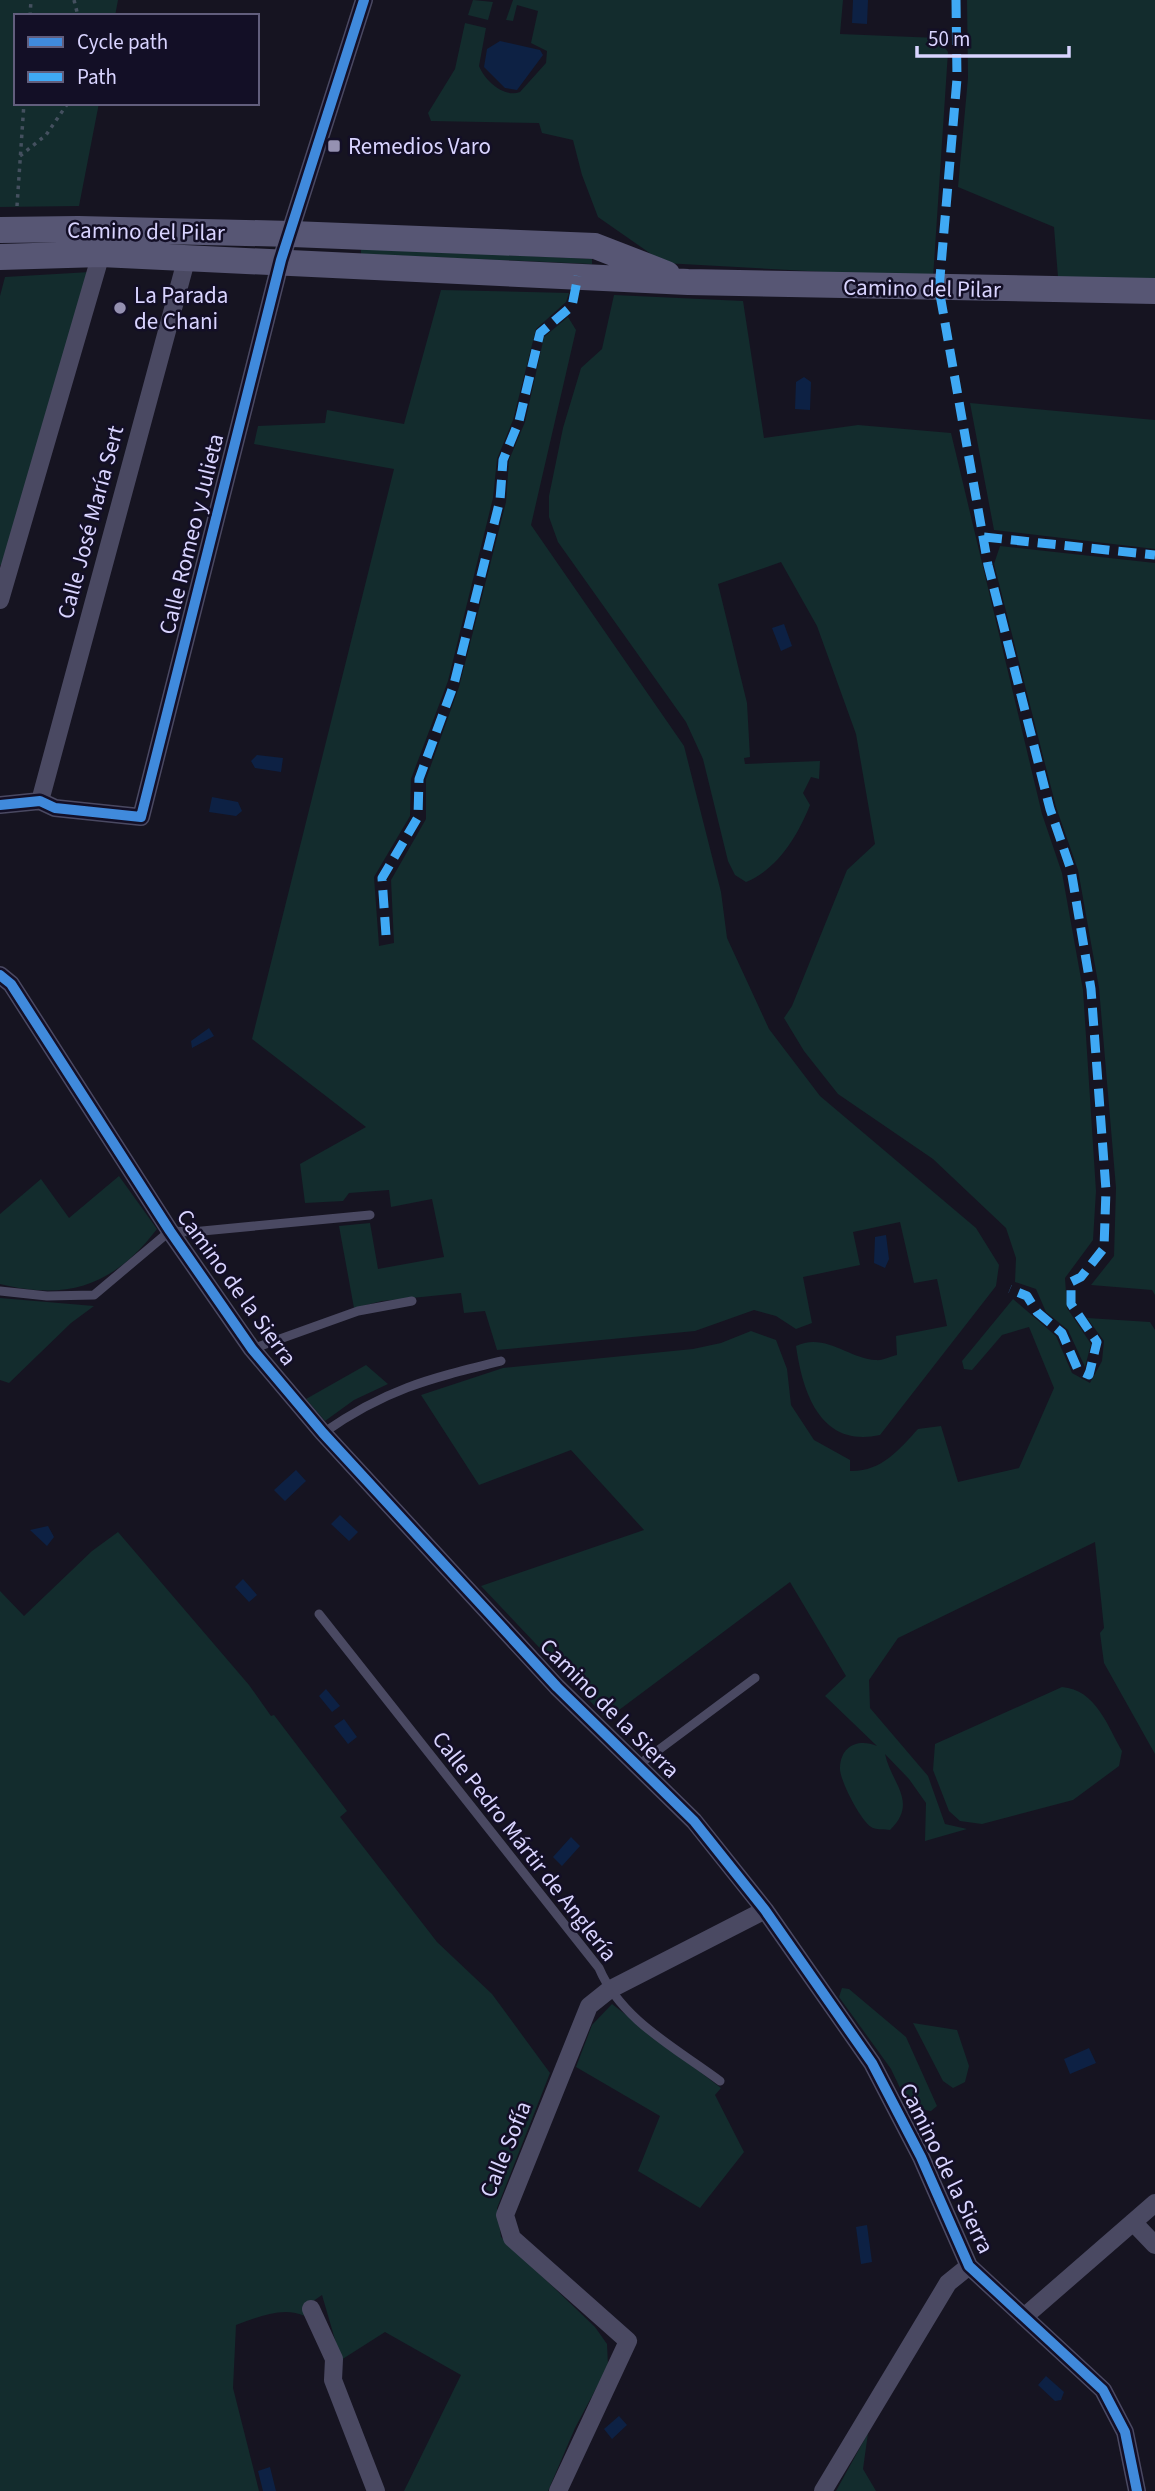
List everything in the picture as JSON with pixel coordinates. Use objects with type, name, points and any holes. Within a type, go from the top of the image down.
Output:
[{"type":"main road","name":"Camino del Pilar","points":[[8,230],[292,234],[595,246],[688,282]]},
{"type":"main road","name":"Camino del Pilar","points":[[0,259],[101,254],[281,260],[688,282],[1155,291]]},
{"type":"street","points":[[281,260],[292,234],[364,0]]},
{"type":"street","points":[[0,600],[101,254]]},
{"type":"street","name":"Calle José María Sert","points":[[40,801],[187,257]]},
{"type":"street","name":"Calle Romeo y Julieta","points":[[40,801],[55,808],[141,817],[281,260]]},
{"type":"street","points":[[0,805],[40,801]]},
{"type":"street","name":"Camino de la Sierra","points":[[1,977],[252,1349],[323,1433],[557,1688],[694,1821],[765,1910],[872,2063],[921,2157],[969,2266],[1103,2390],[1125,2432],[1137,2491]]},
{"type":"street","name":"Calle Sofía","points":[[558,2491],[628,2341],[512,2238],[505,2215],[589,2006],[609,1990],[765,1910]]},
{"type":"street","points":[[1024,2317],[1155,2203]]},
{"type":"street","points":[[1133,2222],[1155,2245]]},
{"type":"street","points":[[823,2491],[948,2283],[969,2266]]},
{"type":"street","points":[[311,2309],[334,2359],[333,2380],[376,2491]]},
{"type":"lane","name":"Camino de la Sierra","points":[[170,1231],[192,1232],[370,1215]]},
{"type":"lane","points":[[0,1292],[60,1297],[94,1295],[170,1231]]},
{"type":"lane","name":"Camino de la Sierra","points":[[252,1349],[358,1311],[412,1301]]},
{"type":"lane","points":[[323,1433],[362,1406],[413,1383],[501,1361]]},
{"type":"lane","name":"Calle Pedro Mártir de Anglería","points":[[319,1614],[599,1968],[609,1990],[623,2009],[720,2081]]},
{"type":"lane","name":"Camino de la Sierra","points":[[637,1766],[755,1678]]},
{"type":"path","points":[[8,230],[20,156],[24,105]]},
{"type":"path","points":[[20,156],[46,135],[67,105]]},
{"type":"green space","points":[[0,0],[118,0],[115,14],[14,14],[14,105],[99,105],[79,206],[0,207]]},
{"type":"green space","points":[[473,0],[493,2],[488,20],[468,15]]},
{"type":"green space","points":[[513,0],[843,0],[840,34],[938,38],[948,52],[933,278],[664,263],[598,217],[582,175],[573,140],[542,133],[539,123],[431,121],[428,113],[455,69],[465,23],[486,28],[479,66],[490,82],[508,93],[520,92],[546,63],[547,51],[531,43],[538,11],[517,5],[513,21],[506,20]]},
{"type":"green space","points":[[967,0],[1155,0],[1155,279],[1058,277],[1054,227],[958,187],[968,78]]},
{"type":"green space","points":[[361,248],[592,259],[592,264],[361,254]]},
{"type":"green space","points":[[90,272],[5,566],[0,565],[0,296],[5,277]]},
{"type":"green space","points":[[441,290],[569,293],[566,302],[536,329],[513,420],[497,459],[493,498],[448,681],[411,779],[410,816],[374,877],[379,946],[394,943],[391,880],[426,819],[426,779],[459,687],[506,502],[509,460],[525,422],[544,337],[568,317],[576,330],[531,525],[684,746],[721,892],[727,938],[769,1029],[820,1096],[976,1228],[999,1265],[996,1286],[880,1435],[860,1437],[843,1433],[829,1425],[810,1399],[796,1346],[817,1342],[866,1359],[881,1360],[897,1355],[896,1336],[947,1326],[937,1279],[914,1283],[900,1222],[853,1232],[860,1265],[803,1277],[812,1323],[796,1329],[776,1316],[754,1310],[695,1331],[497,1350],[485,1311],[464,1313],[461,1293],[382,1301],[354,1308],[339,1226],[370,1223],[378,1269],[444,1257],[432,1199],[391,1207],[389,1190],[349,1193],[343,1201],[305,1203],[300,1164],[366,1127],[252,1039],[394,469],[254,444],[258,426],[325,423],[327,410],[404,424]]},
{"type":"green space","points":[[614,295],[743,301],[764,438],[858,425],[951,433],[1042,814],[1062,873],[1083,990],[1096,1191],[1093,1240],[1065,1278],[1067,1308],[1091,1344],[1085,1367],[1068,1330],[1046,1312],[1036,1289],[1015,1282],[1016,1258],[1006,1228],[933,1159],[838,1094],[804,1051],[784,1018],[792,1006],[847,870],[875,844],[856,734],[817,626],[781,562],[718,584],[747,703],[750,757],[744,758],[745,764],[820,761],[819,779],[811,777],[803,793],[810,805],[786,850],[768,869],[746,882],[735,875],[728,861],[703,759],[686,722],[558,542],[549,517],[549,496],[563,428],[581,368],[602,349]]},
{"type":"green space","points":[[970,403],[1155,420],[1155,549],[994,530]]},
{"type":"green space","points":[[1000,546],[1155,563],[1155,1295],[1152,1290],[1091,1285],[1114,1256],[1116,1188],[1099,988],[1078,870],[1056,807],[994,564]]},
{"type":"green space","points":[[119,1176],[157,1229],[124,1264],[88,1284],[69,1289],[25,1289],[0,1284],[0,1214],[41,1179],[69,1218]]},
{"type":"green space","points":[[0,1298],[94,1306],[71,1323],[9,1383],[0,1380]]},
{"type":"green space","points":[[1013,1299],[1056,1336],[1072,1373],[1090,1383],[1102,1361],[1104,1341],[1087,1318],[1150,1322],[1155,1330],[1155,1754],[1104,1663],[1100,1633],[1104,1628],[1095,1542],[898,1638],[869,1680],[870,1708],[928,1776],[945,1824],[967,1829],[925,1841],[926,1803],[909,1779],[885,1754],[903,1801],[898,1820],[890,1830],[873,1828],[868,1825],[852,1801],[840,1768],[844,1753],[852,1745],[864,1743],[877,1746],[825,1696],[846,1676],[790,1582],[607,1719],[481,1586],[644,1530],[571,1450],[479,1485],[421,1395],[503,1368],[693,1349],[721,1343],[751,1331],[776,1340],[787,1369],[791,1405],[814,1440],[850,1460],[850,1471],[880,1464],[918,1429],[941,1426],[958,1482],[1019,1468],[1054,1388],[1029,1327],[1002,1335],[972,1370],[964,1369],[962,1361]]},
{"type":"green space","points":[[366,1365],[388,1384],[354,1400],[325,1421],[306,1399]]},
{"type":"green space","points":[[118,1532],[249,1685],[271,1716],[274,1715],[347,1811],[340,1817],[437,1942],[492,1994],[550,2073],[497,2208],[501,2237],[595,2327],[607,2344],[608,2366],[575,2428],[548,2491],[404,2491],[461,2375],[385,2332],[341,2360],[322,2295],[306,2306],[305,2316],[279,2312],[236,2325],[233,2388],[259,2491],[0,2491],[0,1591],[24,1616],[92,1551]]},
{"type":"green space","points":[[1062,1687],[1084,1695],[1099,1710],[1122,1751],[1119,1766],[1073,1800],[982,1824],[960,1821],[949,1811],[933,1770],[935,1744]]},
{"type":"green space","points":[[842,1988],[849,1989],[906,2037],[937,2106],[931,2111],[909,2107],[891,2069],[839,1997]]},
{"type":"green space","points":[[612,2004],[721,2088],[715,2095],[744,2152],[700,2208],[638,2171],[660,2116],[576,2067],[592,2025]]},
{"type":"green space","points":[[913,2023],[957,2030],[969,2066],[965,2082],[953,2088],[943,2081]]},
{"type":"green space","points":[[868,2433],[863,2469],[876,2491],[836,2491]]},
{"type":"water","points":[[853,0],[868,0],[867,24],[852,23]]},
{"type":"water","points":[[500,41],[540,50],[543,55],[517,90],[505,88],[484,67],[487,49]]},
{"type":"water","points":[[804,377],[811,382],[810,410],[795,409],[796,382]]},
{"type":"water","points":[[784,624],[792,646],[781,651],[772,628]]},
{"type":"water","points":[[257,755],[283,758],[281,772],[255,768],[251,761]]},
{"type":"water","points":[[212,797],[238,802],[242,811],[236,816],[209,812]]},
{"type":"water","points":[[209,1028],[214,1036],[192,1048],[191,1041]]},
{"type":"water","points":[[886,1235],[889,1259],[885,1268],[874,1263],[875,1237]]},
{"type":"water","points":[[296,1470],[306,1481],[285,1501],[274,1490]]},
{"type":"water","points":[[340,1515],[358,1532],[349,1541],[331,1524]]},
{"type":"water","points":[[48,1526],[54,1537],[47,1546],[30,1530]]},
{"type":"water","points":[[243,1579],[257,1595],[249,1602],[235,1587]]},
{"type":"water","points":[[326,1689],[340,1706],[332,1712],[319,1696]]},
{"type":"water","points":[[344,1719],[357,1737],[348,1744],[334,1726]]},
{"type":"water","points":[[571,1837],[580,1846],[562,1866],[553,1857]]},
{"type":"water","points":[[1089,2048],[1096,2063],[1070,2074],[1064,2059]]},
{"type":"water","points":[[867,2225],[872,2262],[861,2264],[856,2227]]},
{"type":"water","points":[[1046,2376],[1064,2392],[1061,2400],[1055,2401],[1038,2385]]},
{"type":"water","points":[[619,2416],[627,2425],[612,2439],[604,2429]]},
{"type":"water","points":[[270,2467],[276,2491],[263,2491],[258,2471]]},
{"type":"marked path","points":[[956,0],[957,79],[939,289],[988,565],[1050,809],[1071,870],[1091,989],[1106,1190],[1104,1248],[1081,1277],[1071,1282],[1071,1304],[1097,1342],[1089,1375],[1078,1370],[1062,1333],[1037,1312],[1027,1296],[1010,1289]]},
{"type":"marked path","points":[[386,935],[382,878],[418,817],[419,779],[454,684],[500,500],[503,460],[519,421],[540,333],[572,306],[578,276]]},
{"type":"marked path","points":[[984,537],[1155,555]]},
{"type":"cycle path","points":[[0,805],[40,801],[55,808],[141,817],[281,260],[364,0]]},
{"type":"cycle path","points":[[0,975],[11,984],[170,1231],[252,1349],[323,1433],[557,1687],[694,1821],[765,1910],[872,2063],[921,2157],[969,2266],[1103,2390],[1125,2432],[1137,2491]]},
{"type":"place","name":"Remedios Varo","points":[[334,146]]},
{"type":"place","name":"La Parada de Chani","points":[[120,308]]}]
